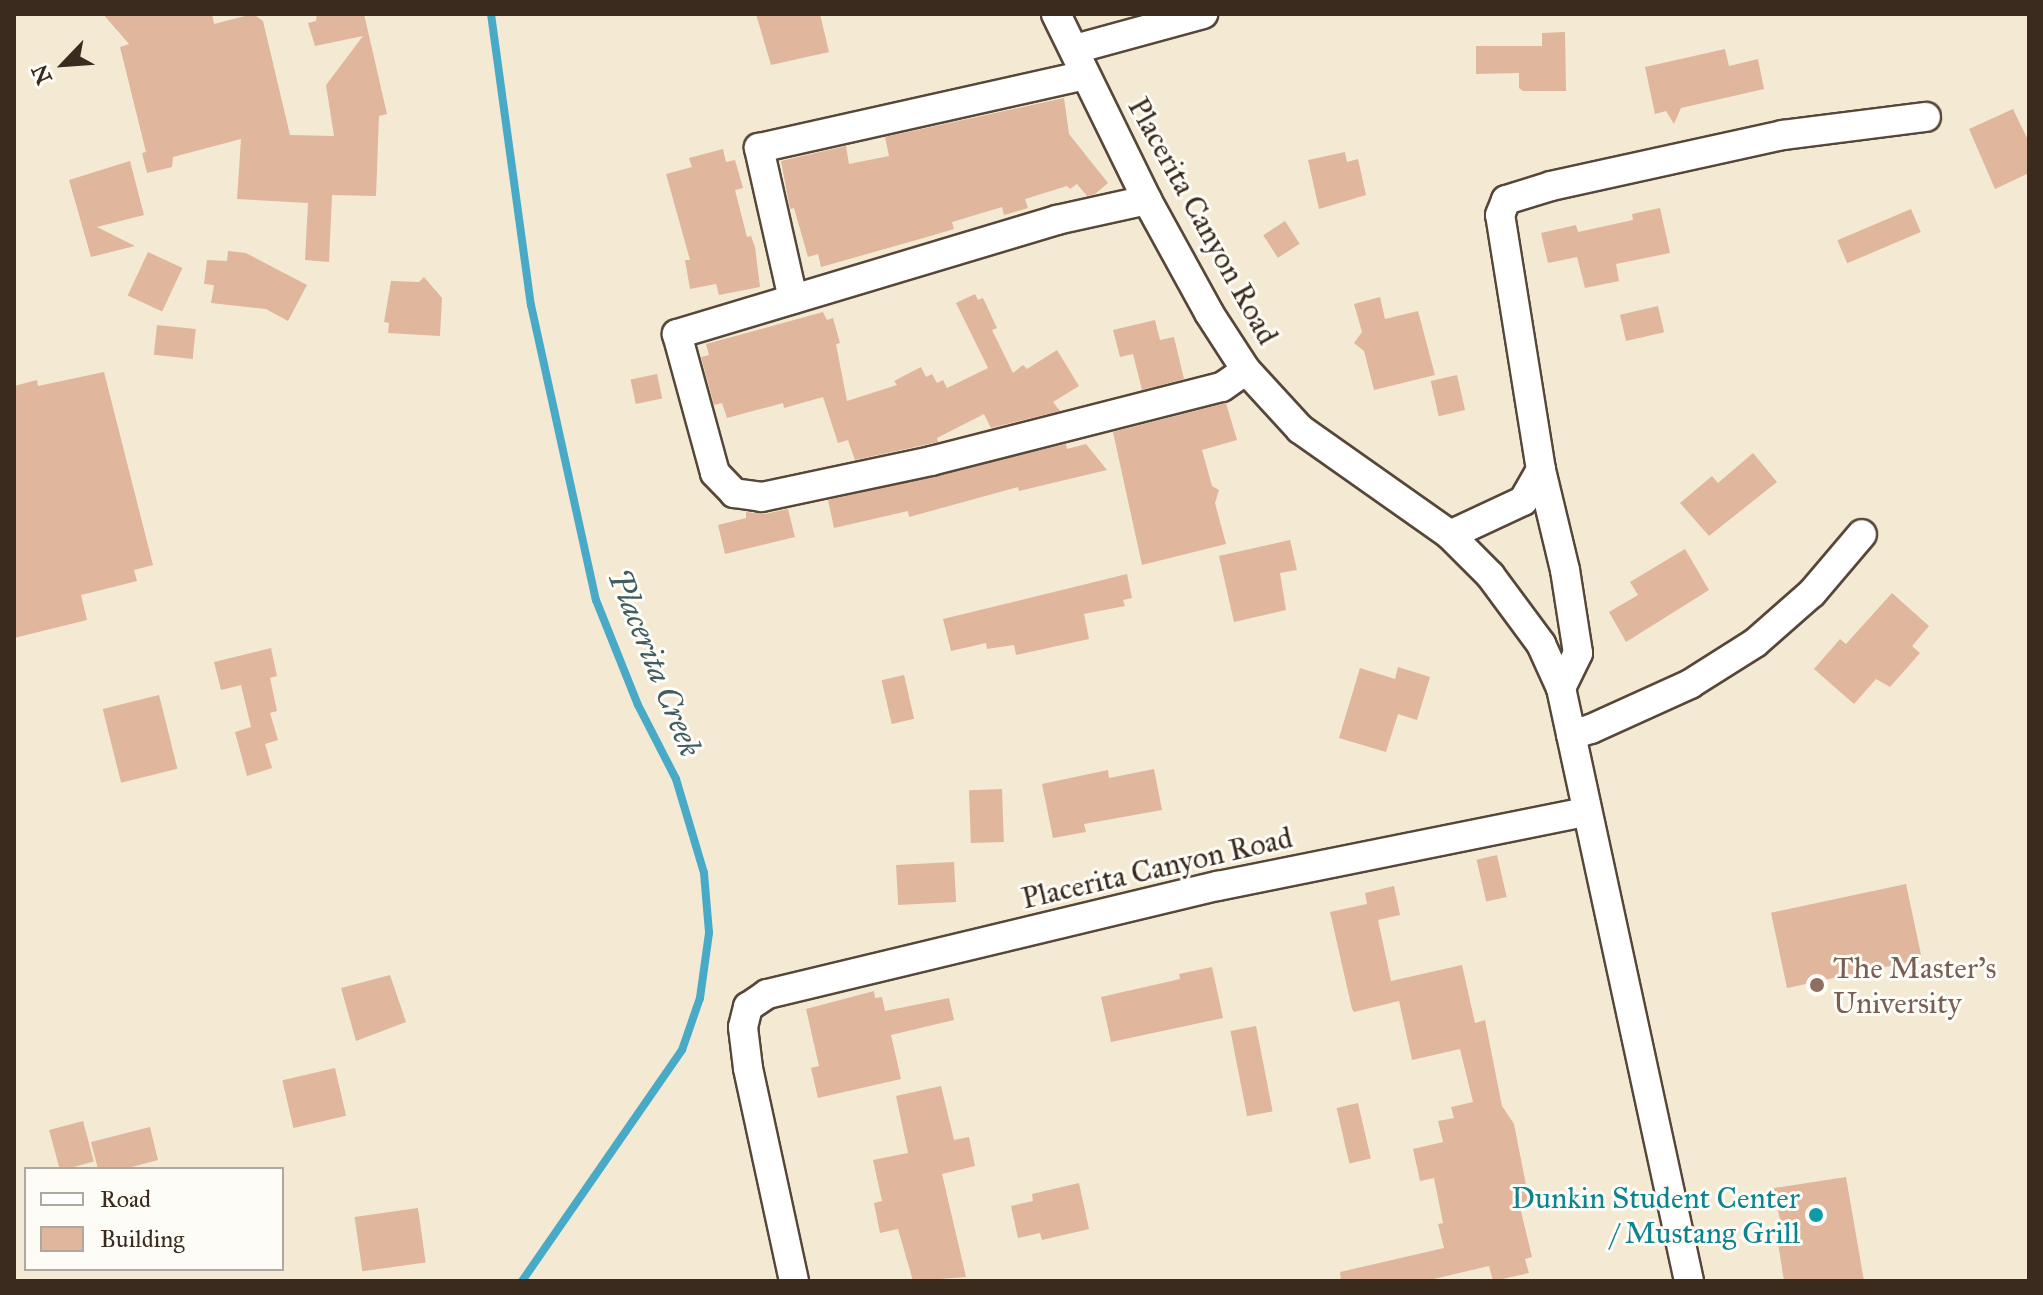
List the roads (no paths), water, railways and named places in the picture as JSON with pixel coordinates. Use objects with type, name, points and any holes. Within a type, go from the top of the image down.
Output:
[{"type":"street","name":"Placerita Canyon Road","points":[[1056,14],[1147,200],[1221,333],[1246,370],[1300,429],[1450,535],[1523,616],[1541,644],[1561,688],[1689,1281]]},
{"type":"street","points":[[793,299],[759,148],[1080,62],[1203,14]]},
{"type":"street","points":[[1561,688],[1578,653],[1565,570],[1541,470],[1500,215],[1506,200],[1551,186],[1783,135],[1926,117]]},
{"type":"street","points":[[1147,200],[1057,220],[677,334],[715,473],[734,493],[748,497],[931,461],[1222,387],[1246,370]]},
{"type":"street","points":[[1450,535],[1523,501],[1541,470]]},
{"type":"street","points":[[1571,735],[1690,684],[1755,643],[1812,593],[1862,534]]},
{"type":"street","name":"Placerita Canyon Road","points":[[794,1281],[748,1068],[743,1027],[748,1007],[767,994],[1202,890],[1586,812]]},
{"type":"waterway","name":"Placerita Creek","points":[[491,14],[531,305],[596,600],[638,705],[676,779],[704,873],[709,933],[700,998],[682,1050],[522,1281]]},
{"type":"place","name":"The Master's University","points":[[1817,985]]},
{"type":"place","name":"Dunkin Student Center / Mustang Grill","points":[[1816,1215]]}]
